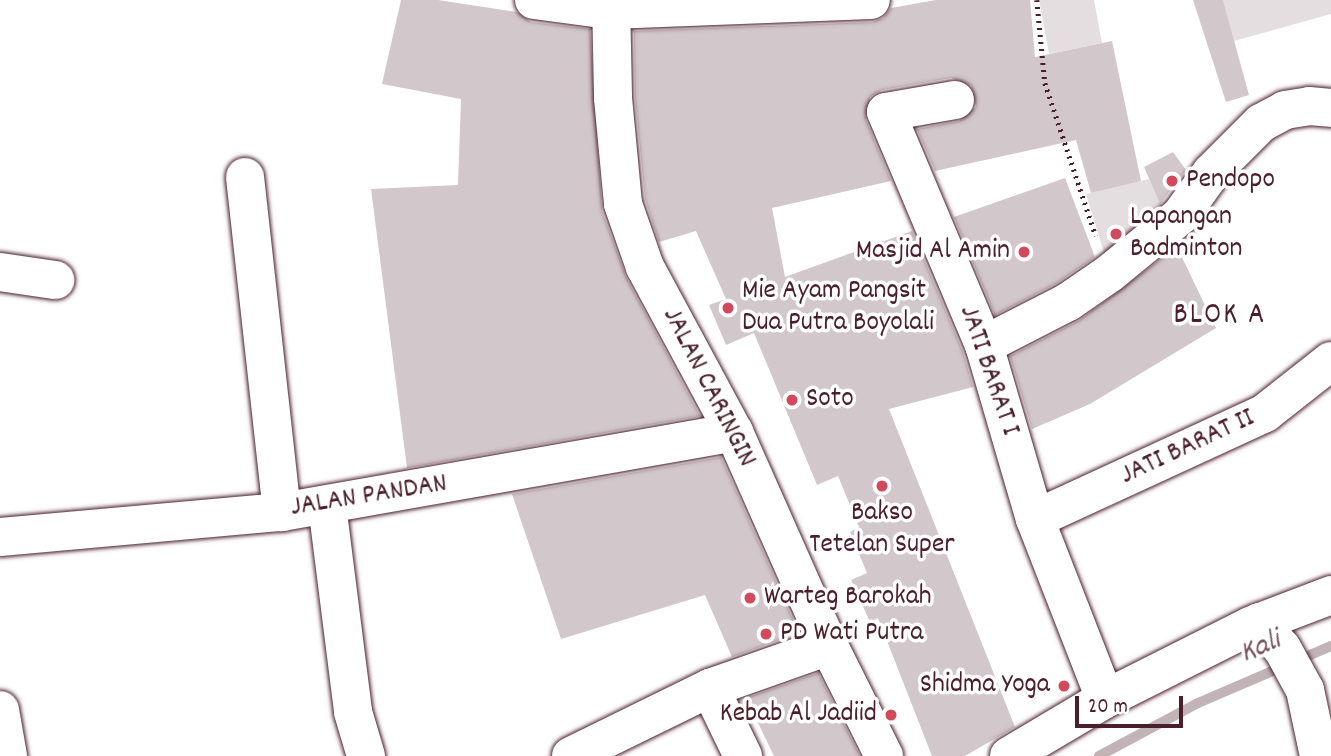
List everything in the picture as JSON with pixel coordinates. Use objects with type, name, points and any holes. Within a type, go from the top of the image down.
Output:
[{"type":"street","points":[[534,0],[611,5],[871,0]]},
{"type":"street","name":"JALAN CARINGIN","points":[[611,5],[623,204],[645,267],[734,432],[829,646],[884,756]]},
{"type":"street","name":"JATI BARAT I","points":[[955,100],[886,112],[984,345],[1035,519],[1105,699]]},
{"type":"street","points":[[984,345],[1068,302],[1110,273],[1181,215],[1211,173],[1261,123],[1285,110],[1309,106],[1331,108]]},
{"type":"street","points":[[245,177],[282,512]]},
{"type":"street","points":[[0,272],[55,280]]},
{"type":"street","name":"JATI BARAT II","points":[[1035,519],[1265,414],[1331,361]]},
{"type":"street","name":"JALAN PANDAN","points":[[0,537],[282,512],[734,432]]},
{"type":"street","points":[[327,505],[353,712],[366,756]]},
{"type":"street","points":[[1009,756],[1105,699],[1279,648],[1331,595]]},
{"type":"street","points":[[571,756],[710,688],[829,646]]},
{"type":"street","points":[[1279,648],[1305,690],[1319,756]]},
{"type":"street","points":[[710,688],[743,756]]},
{"type":"street","points":[[0,710],[8,756]]},
{"type":"path","points":[[1037,0],[1045,83],[1070,169],[1110,273]]},
{"type":"shaded area","points":[[1039,0],[1094,0],[1102,43],[1049,54]]},
{"type":"shaded area","points":[[1223,0],[1331,0],[1331,14],[1234,41]]},
{"type":"shaded area","name":"Lapangan Badminton","points":[[1149,179],[1164,212],[1105,256],[1086,194]]},
{"type":"building","points":[[401,0],[438,0],[517,12],[531,22],[590,29],[602,211],[626,277],[700,416],[407,468],[371,189],[458,185],[461,99],[382,84]]},
{"type":"building","points":[[936,0],[1030,0],[1035,57],[1112,41],[1141,181],[1091,193],[1076,140],[935,171],[917,129],[959,121],[976,107],[971,86],[951,78],[882,90],[870,97],[866,120],[891,181],[772,208],[785,277],[912,231],[963,352],[973,387],[889,409],[1015,727],[965,756],[932,756],[878,618],[870,622],[851,580],[867,573],[850,532],[859,527],[838,476],[817,485],[754,333],[726,345],[709,305],[726,299],[696,231],[659,242],[645,199],[635,97],[634,31],[872,22],[883,18],[891,8]]},
{"type":"building","points":[[1193,0],[1223,0],[1249,95],[1226,102]]},
{"type":"building","name":"Pendopo","points":[[1173,152],[1186,170],[1160,204],[1144,167]]},
{"type":"building","name":"Masjid Al Amin","points":[[1065,178],[1095,257],[1057,283],[995,315],[954,217]]},
{"type":"building","points":[[1177,247],[1216,328],[1090,404],[1032,429],[1010,356],[1080,320]]},
{"type":"building","points":[[721,457],[799,633],[732,657],[705,595],[561,639],[512,494]]},
{"type":"building","points":[[818,673],[860,756],[774,756],[746,698]]},
{"type":"waterway","name":"Kali","points":[[1099,756],[1198,703],[1331,646]]},
{"type":"place","name":"Pendopo","points":[[1172,181]]},
{"type":"place","name":"Lapangan Badminton","points":[[1116,234]]},
{"type":"place","name":"Masjid Al Amin","points":[[1024,252]]},
{"type":"place","name":"Mie Ayam Pangsit Dua Putra Boyolali","points":[[728,308]]},
{"type":"place","name":"Soto","points":[[792,400]]},
{"type":"place","name":"Bakso Tetelan Super","points":[[882,486]]},
{"type":"place","name":"Warteg Barokah","points":[[750,598]]},
{"type":"place","name":"PD Wati Putra","points":[[766,634]]},
{"type":"place","name":"Shidma Yoga","points":[[1064,686]]},
{"type":"place","name":"Kebab Al Jadiid","points":[[891,715]]},
{"type":"district","name":"BLOK A","points":[[1220,317]]}]
